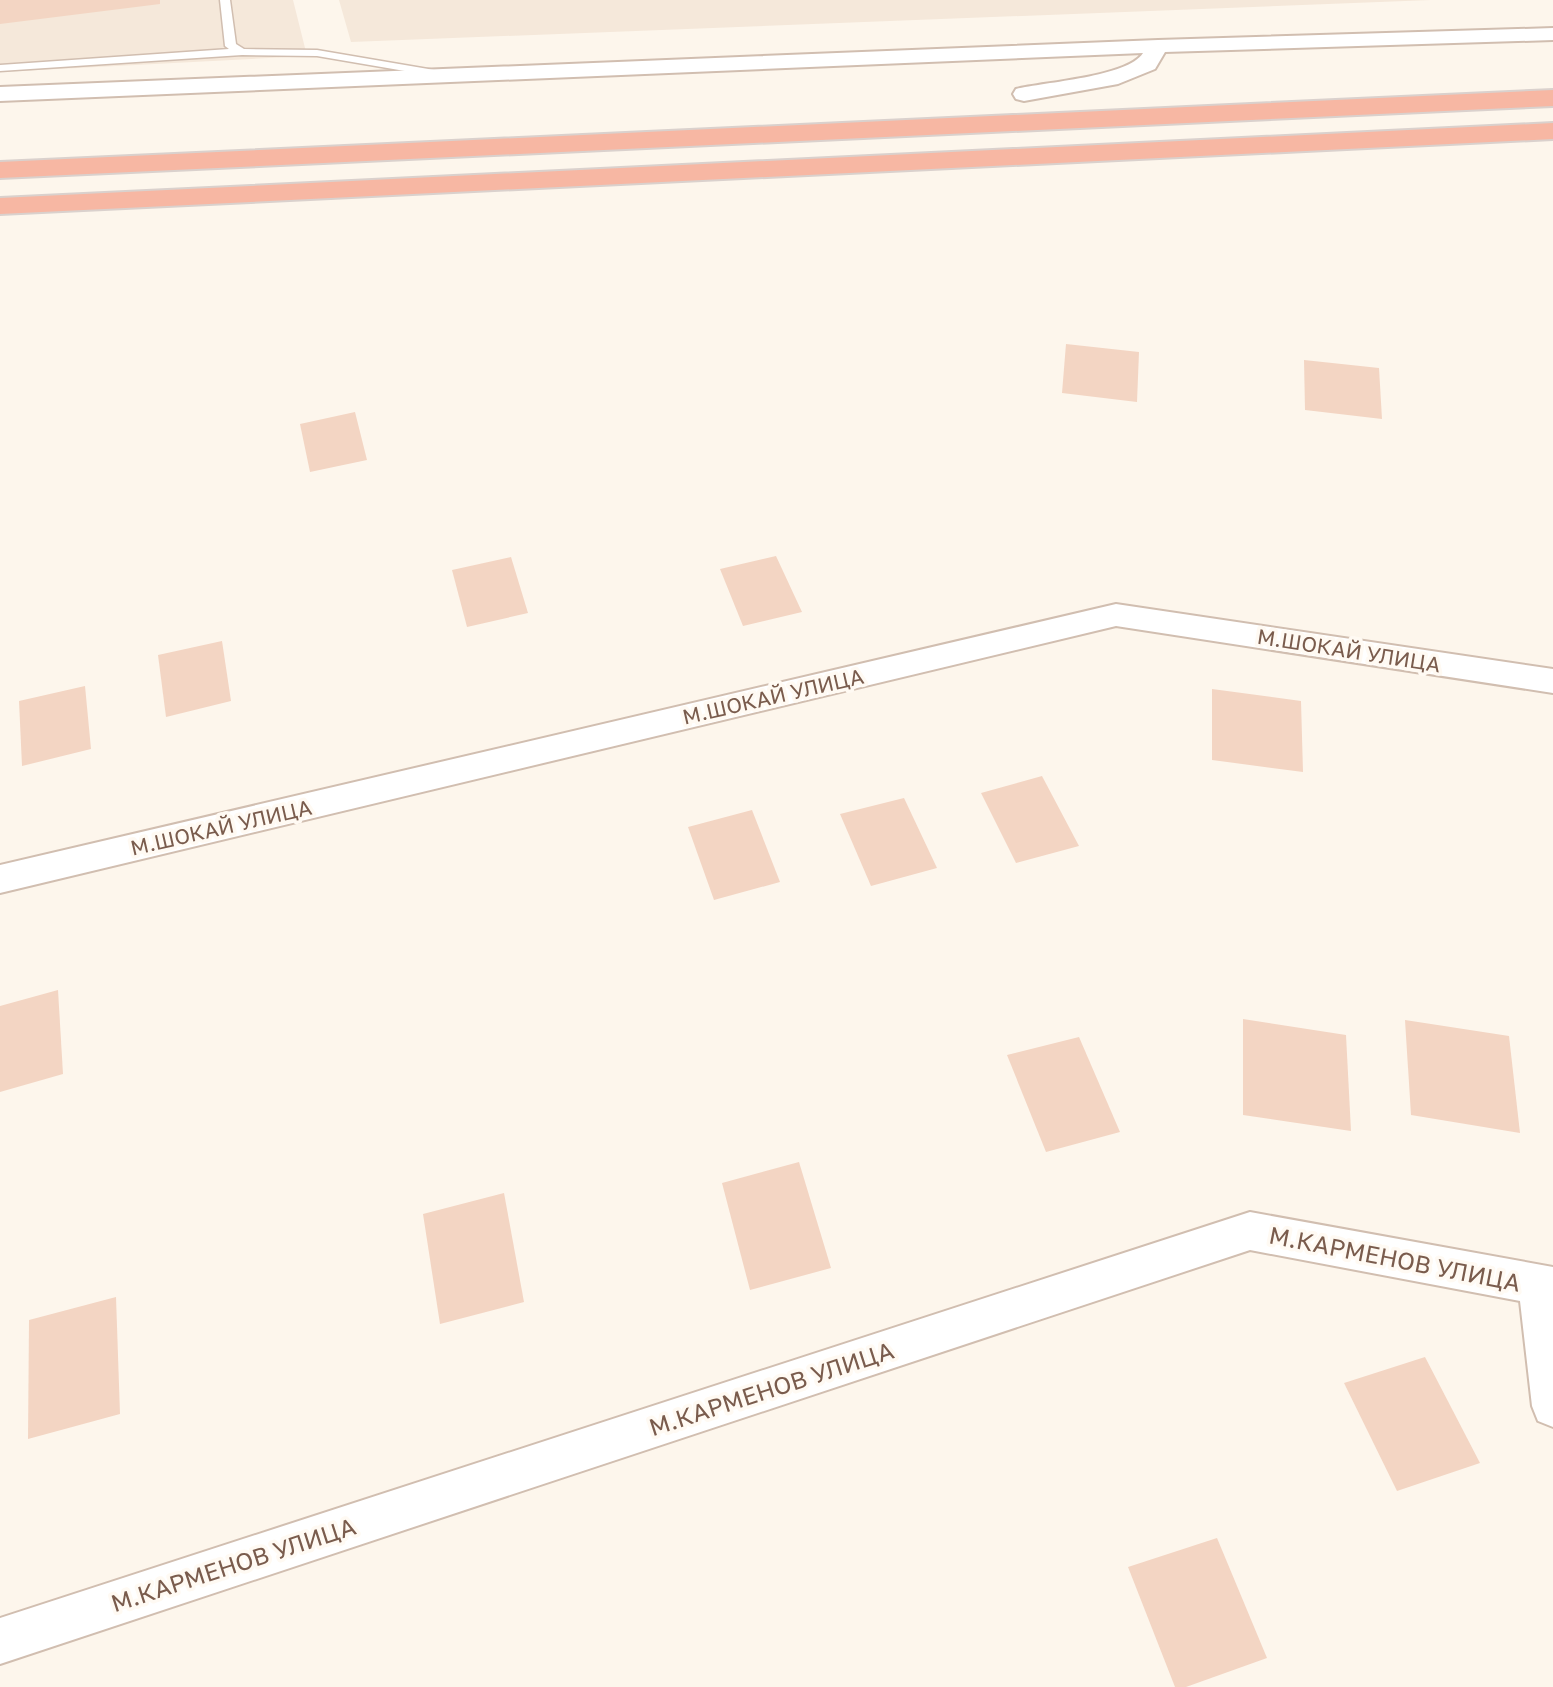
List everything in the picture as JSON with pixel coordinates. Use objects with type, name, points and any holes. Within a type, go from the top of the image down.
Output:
[{"type":"highway","points":[[0,170],[1553,98]]},
{"type":"highway","points":[[0,206],[1553,131]]},
{"type":"street","points":[[0,94],[1158,46],[1553,34]]},
{"type":"street","points":[[1024,94],[1110,79],[1147,64],[1158,46]]},
{"type":"street","points":[[1007,52],[1032,122]]},
{"type":"street","name":"М.ШОКАЙ УЛИЦА","points":[[0,879],[1116,615],[1553,681]]},
{"type":"street","name":"М.КАРМЕНОВ УЛИЦА","points":[[0,1641],[1250,1231],[1545,1286]]},
{"type":"street","points":[[1545,1286],[1553,1406]]},
{"type":"lane","points":[[225,0],[231,46],[242,52]]},
{"type":"lane","points":[[0,68],[242,52],[317,53],[447,75]]},
{"type":"shaded area","points":[[0,0],[293,0],[307,56],[0,72]]},
{"type":"shaded area","points":[[339,0],[1431,0],[351,42]]},
{"type":"building","points":[[0,0],[160,0],[160,4],[0,24]]},
{"type":"building","points":[[1066,344],[1139,352],[1137,402],[1062,393]]},
{"type":"building","points":[[1304,360],[1379,368],[1382,419],[1305,410]]},
{"type":"building","points":[[355,412],[367,460],[310,472],[300,424]]},
{"type":"building","points":[[776,556],[802,612],[743,626],[720,569]]},
{"type":"building","points":[[511,557],[528,613],[467,627],[452,570]]},
{"type":"building","points":[[222,641],[231,701],[166,717],[158,655]]},
{"type":"building","points":[[85,686],[91,749],[22,766],[19,701]]},
{"type":"building","points":[[1212,689],[1301,701],[1303,772],[1212,760]]},
{"type":"building","points":[[1042,776],[1079,846],[1016,863],[981,793]]},
{"type":"building","points":[[904,798],[937,868],[871,886],[840,814]]},
{"type":"building","points":[[752,810],[780,882],[714,900],[688,827]]},
{"type":"building","points":[[58,990],[63,1074],[0,1092],[0,1006]]},
{"type":"building","points":[[1243,1019],[1346,1035],[1351,1131],[1243,1115]]},
{"type":"building","points":[[1405,1020],[1509,1036],[1520,1133],[1411,1115]]},
{"type":"building","points":[[1079,1037],[1120,1132],[1046,1152],[1007,1055]]},
{"type":"building","points":[[799,1162],[831,1268],[750,1290],[722,1183]]},
{"type":"building","points":[[504,1193],[524,1302],[440,1324],[423,1214]]},
{"type":"building","points":[[116,1297],[120,1414],[28,1439],[29,1320]]},
{"type":"building","points":[[1425,1357],[1480,1463],[1397,1491],[1344,1383]]},
{"type":"building","points":[[1217,1538],[1267,1658],[1186,1687],[1175,1687],[1128,1567]]}]
